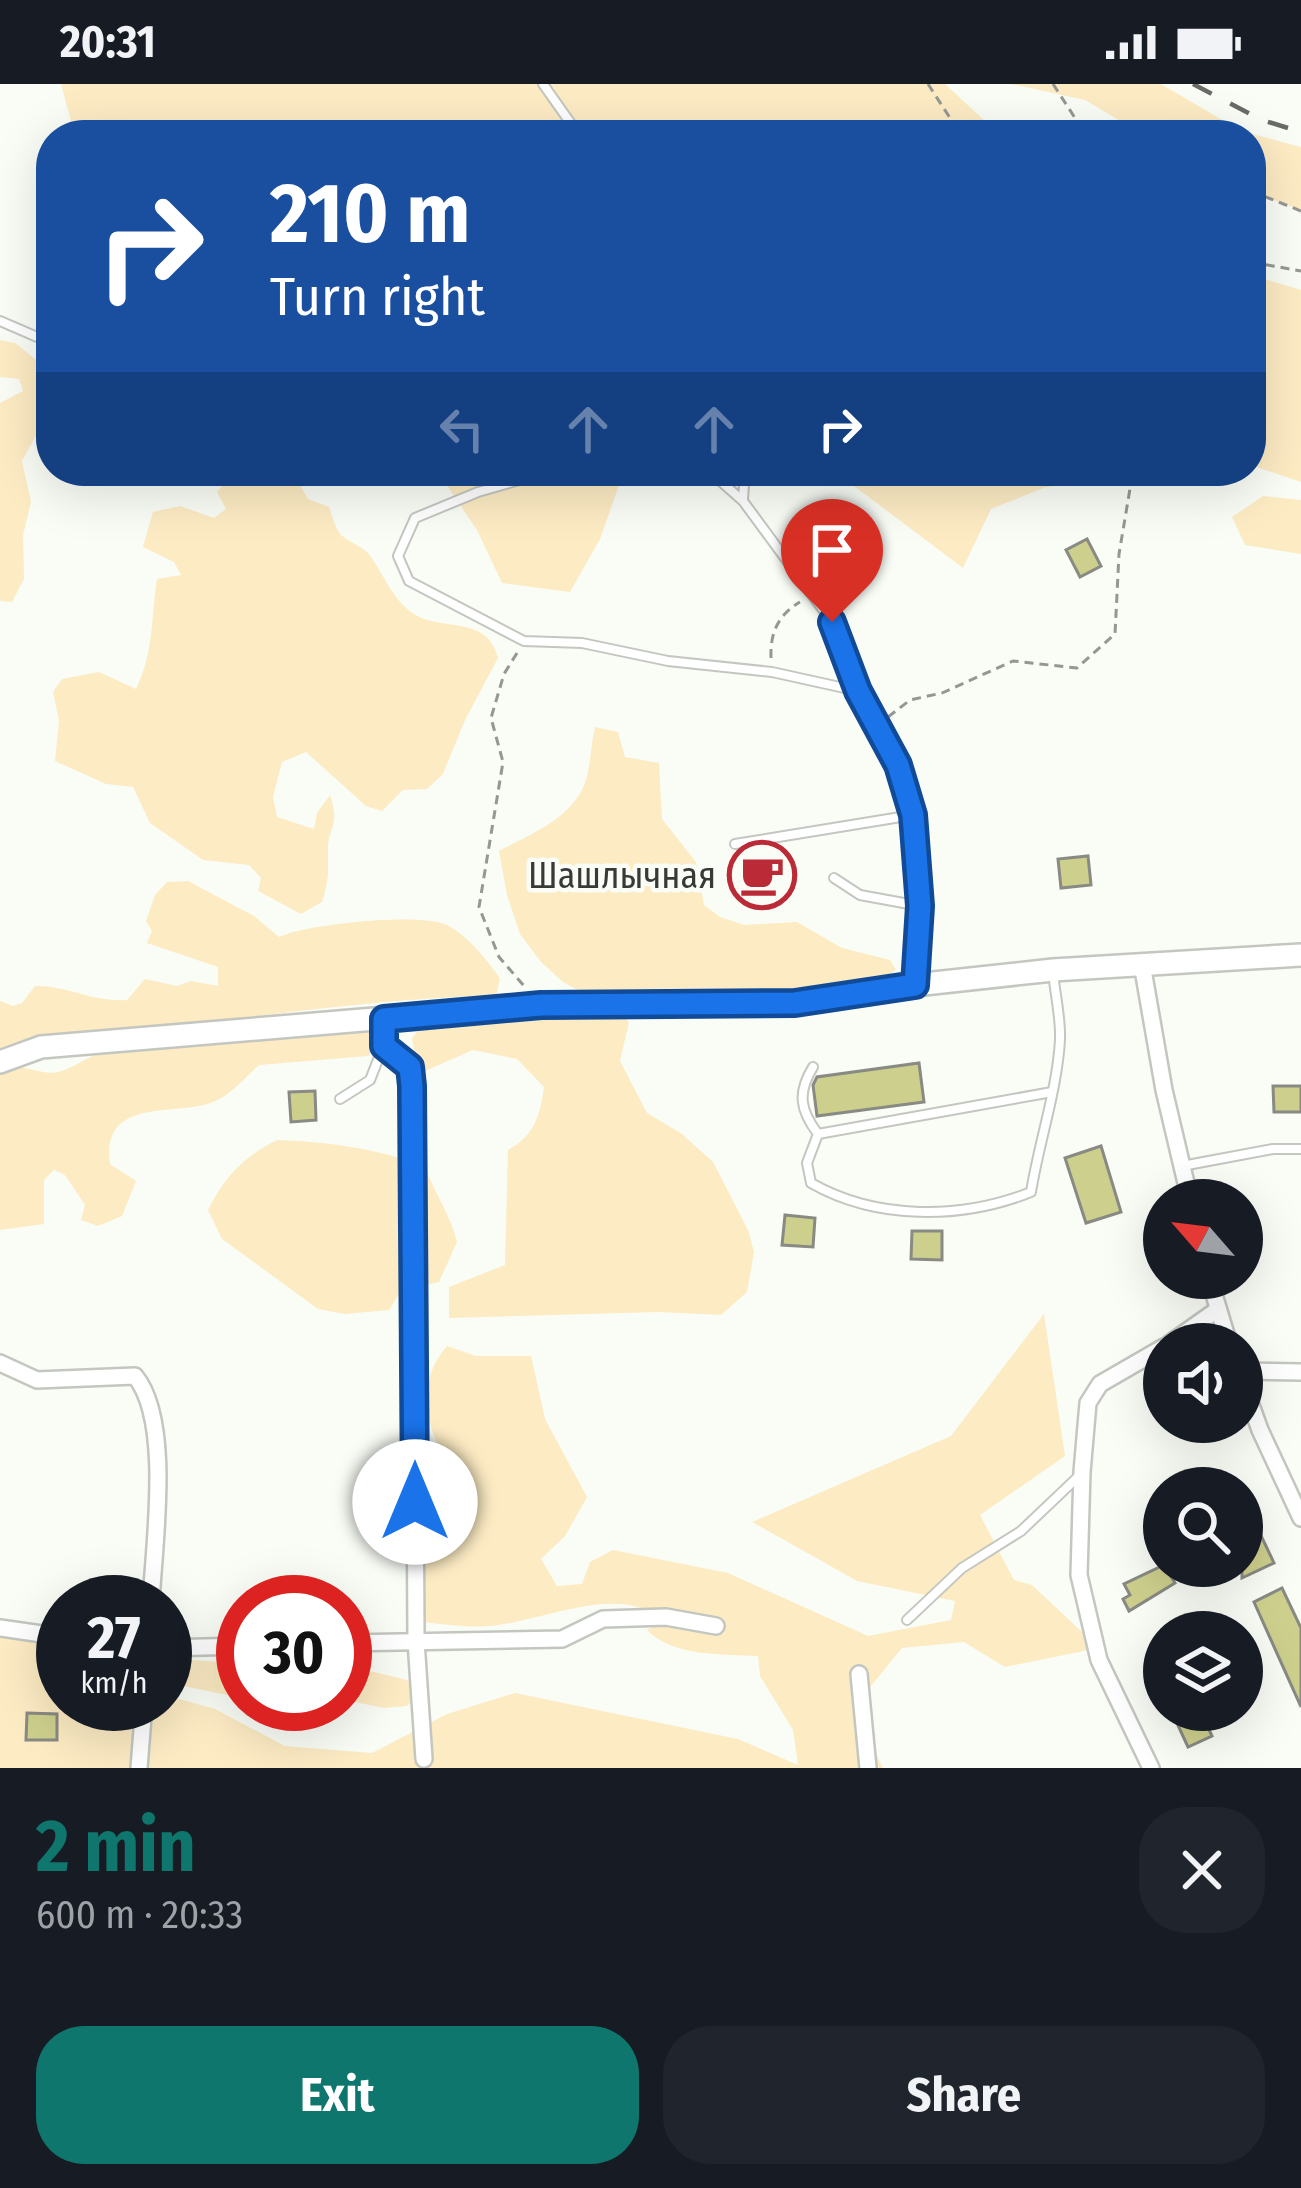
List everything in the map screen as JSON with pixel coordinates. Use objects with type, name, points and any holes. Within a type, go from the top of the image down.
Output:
[{"type":"main road","points":[[0,1062],[41,1047],[541,1005],[795,1003],[1053,970],[1301,955]]},
{"type":"street","points":[[1142,964],[1184,1179]]},
{"type":"street","points":[[384,1019],[384,1046],[410,1067],[412,1086],[416,1641],[424,1759]]},
{"type":"street","points":[[1214,1299],[1222,1323]]},
{"type":"street","points":[[1198,1323],[1217,1310]]},
{"type":"street","points":[[1143,1359],[1100,1384],[1088,1403],[1079,1575],[1099,1660],[1151,1768]]},
{"type":"street","points":[[0,1363],[37,1380],[135,1376],[144,1387],[156,1426],[152,1575]]},
{"type":"street","points":[[1263,1374],[1301,1372]]},
{"type":"street","points":[[1263,1436],[1301,1518]]},
{"type":"street","points":[[372,1642],[562,1640],[603,1619],[666,1617],[716,1626]]},
{"type":"street","points":[[0,1628],[36,1633]]},
{"type":"street","points":[[859,1674],[868,1768]]},
{"type":"street","points":[[139,1768],[142,1731]]},
{"type":"lane","points":[[543,84],[568,120]]},
{"type":"lane","points":[[0,321],[36,337]]},
{"type":"lane","points":[[499,486],[416,518],[398,556],[409,581],[524,640],[772,672],[858,691]]},
{"type":"lane","points":[[726,486],[743,501],[832,622],[858,691],[898,765],[913,815],[920,906],[915,985]]},
{"type":"lane","points":[[743,501],[744,486]]},
{"type":"lane","points":[[735,844],[913,815]]},
{"type":"lane","points":[[835,878],[860,895],[920,906]]},
{"type":"lane","points":[[818,1134],[807,1163],[811,1183],[840,1200],[934,1214],[1004,1203],[1030,1192],[1053,1092],[1060,1036],[1053,970]]},
{"type":"lane","points":[[340,1099],[370,1080],[384,1046]]},
{"type":"lane","points":[[813,1067],[802,1084],[801,1102],[804,1116],[818,1134]]},
{"type":"lane","points":[[818,1134],[1053,1092]]},
{"type":"lane","points":[[1181,1166],[1301,1148]]},
{"type":"lane","points":[[907,1620],[962,1568],[1021,1531],[1082,1472]]},
{"type":"path","points":[[928,84],[951,120]]},
{"type":"path","points":[[1053,84],[1076,120]]},
{"type":"path","points":[[1266,197],[1301,211]]},
{"type":"path","points":[[1266,265],[1301,271]]},
{"type":"path","points":[[878,724],[910,700],[942,693],[1012,662],[1077,668],[1095,655],[1115,634],[1116,575],[1131,486]]},
{"type":"path","points":[[772,672],[771,642],[783,612],[813,596]]},
{"type":"path","points":[[524,640],[504,674],[491,718],[503,762],[479,907],[499,957],[541,1005]]},
{"type":"shaded area","points":[[61,84],[945,84],[984,120],[71,120]]},
{"type":"shaded area","points":[[1011,84],[1161,84],[1222,120],[1119,120],[1085,100]]},
{"type":"shaded area","points":[[1266,138],[1301,147],[1301,210],[1266,197]]},
{"type":"shaded area","points":[[1266,280],[1301,290],[1301,482],[1266,470]]},
{"type":"shaded area","points":[[0,340],[15,343],[36,360],[36,435],[22,461],[31,502],[23,535],[24,579],[12,602],[0,601],[0,403],[23,391],[19,379],[0,377]]},
{"type":"shaded area","points":[[222,486],[300,486],[308,499],[329,507],[340,534],[368,553],[405,607],[422,618],[484,635],[498,658],[443,774],[427,789],[403,790],[382,811],[366,806],[306,752],[282,762],[273,797],[277,817],[314,829],[317,813],[330,795],[334,814],[322,902],[301,914],[258,891],[261,878],[249,865],[203,860],[150,823],[133,787],[106,784],[55,761],[59,721],[53,692],[62,679],[99,672],[136,689],[142,675],[157,579],[181,575],[174,562],[143,547],[153,512],[180,506],[214,518],[226,509],[217,492]]},
{"type":"shaded area","points":[[447,486],[619,486],[600,539],[570,592],[502,583],[477,530]]},
{"type":"shaded area","points":[[854,486],[1058,486],[991,509],[963,568]]},
{"type":"shaded area","points":[[1263,496],[1301,500],[1301,554],[1245,545],[1232,517]]},
{"type":"shaded area","points":[[595,727],[618,732],[625,757],[659,763],[662,819],[696,862],[704,905],[744,925],[797,922],[842,948],[890,960],[896,970],[841,986],[687,998],[644,989],[588,996],[563,982],[520,934],[499,851],[552,822],[574,802],[587,776]]},
{"type":"shaded area","points":[[188,881],[254,916],[279,937],[363,921],[447,925],[500,978],[496,996],[351,1005],[41,1041],[0,1050],[0,1001],[13,1006],[22,1003],[35,986],[127,1000],[145,979],[177,986],[191,981],[218,986],[218,967],[147,943],[152,931],[146,921],[155,895],[167,882]]},
{"type":"shaded area","points":[[621,1014],[629,1022],[620,1061],[647,1113],[682,1134],[713,1162],[748,1230],[754,1252],[747,1292],[721,1315],[658,1312],[449,1318],[449,1287],[505,1265],[508,1150],[534,1124],[544,1087],[517,1059],[473,1050],[425,1071],[415,1057],[412,1038],[425,1022]]},
{"type":"shaded area","points":[[358,1027],[376,1028],[386,1037],[368,1056],[259,1065],[215,1101],[127,1119],[110,1143],[110,1164],[136,1181],[122,1216],[98,1226],[81,1220],[85,1205],[65,1175],[54,1170],[44,1180],[44,1224],[0,1230],[0,1070],[58,1072],[102,1052],[322,1036]]},
{"type":"shaded area","points":[[277,1140],[352,1147],[425,1167],[457,1242],[439,1282],[401,1291],[389,1310],[345,1314],[318,1309],[222,1239],[208,1210],[214,1198],[245,1161]]},
{"type":"shaded area","points":[[1044,1314],[1065,1456],[980,1515],[1014,1580],[1032,1585],[1099,1648],[1005,1667],[964,1642],[902,1648],[853,1708],[883,1768],[0,1768],[0,1631],[36,1635],[36,1731],[192,1731],[192,1703],[216,1710],[216,1731],[257,1731],[285,1746],[372,1753],[447,1714],[515,1693],[738,1739],[798,1765],[793,1730],[760,1676],[758,1656],[670,1645],[647,1630],[662,1620],[644,1609],[602,1604],[481,1626],[423,1622],[410,1539],[396,1492],[412,1478],[439,1481],[472,1496],[447,1462],[430,1424],[428,1385],[434,1365],[447,1346],[476,1356],[531,1356],[545,1419],[587,1497],[565,1536],[541,1559],[557,1586],[582,1584],[590,1562],[613,1550],[728,1573],[868,1636],[951,1620],[955,1601],[857,1581],[752,1522],[951,1436]]},
{"type":"shaded area","points":[[192,1660],[216,1662],[216,1693],[192,1688]]},
{"type":"shaded area","points":[[372,1672],[407,1680],[420,1691],[407,1706],[372,1706]]},
{"type":"building","points":[[1087,539],[1101,566],[1080,577],[1066,550]]},
{"type":"building","name":"Шашлычная","points":[[780,853],[784,893],[744,897],[740,857]]},
{"type":"building","points":[[1088,856],[1091,885],[1061,888],[1058,859]]},
{"type":"building","points":[[919,1063],[924,1102],[817,1116],[813,1085],[817,1077]]},
{"type":"building","points":[[1273,1086],[1301,1086],[1301,1112],[1274,1112]]},
{"type":"building","points":[[315,1091],[316,1120],[291,1122],[289,1092]]},
{"type":"building","points":[[1101,1146],[1121,1212],[1086,1223],[1065,1158]]},
{"type":"building","points":[[785,1215],[815,1218],[813,1247],[782,1245]]},
{"type":"building","points":[[912,1231],[942,1231],[942,1260],[911,1259]]},
{"type":"building","points":[[1263,1540],[1274,1563],[1263,1568]]},
{"type":"building","points":[[1143,1575],[1143,1587],[1168,1587],[1129,1611],[1123,1599],[1130,1595],[1124,1584]]},
{"type":"building","points":[[1282,1588],[1301,1628],[1301,1707],[1263,1622],[1263,1611],[1254,1602]]},
{"type":"building","points":[[27,1713],[36,1713],[36,1731],[57,1731],[57,1740],[26,1740]]},
{"type":"building","points":[[1181,1731],[1210,1731],[1212,1736],[1188,1747]]},
{"type":"railway","points":[[1193,84],[1262,120]]},
{"type":"railway","points":[[1266,121],[1301,132]]},
{"type":"place","name":"Шашлычная","points":[[762,875]]},
{"type":"route","points":[[415,1502],[412,1086],[410,1067],[384,1046],[384,1019],[541,1005],[795,1003],[915,985],[920,906],[913,815],[898,765],[858,691],[832,622]]}]
